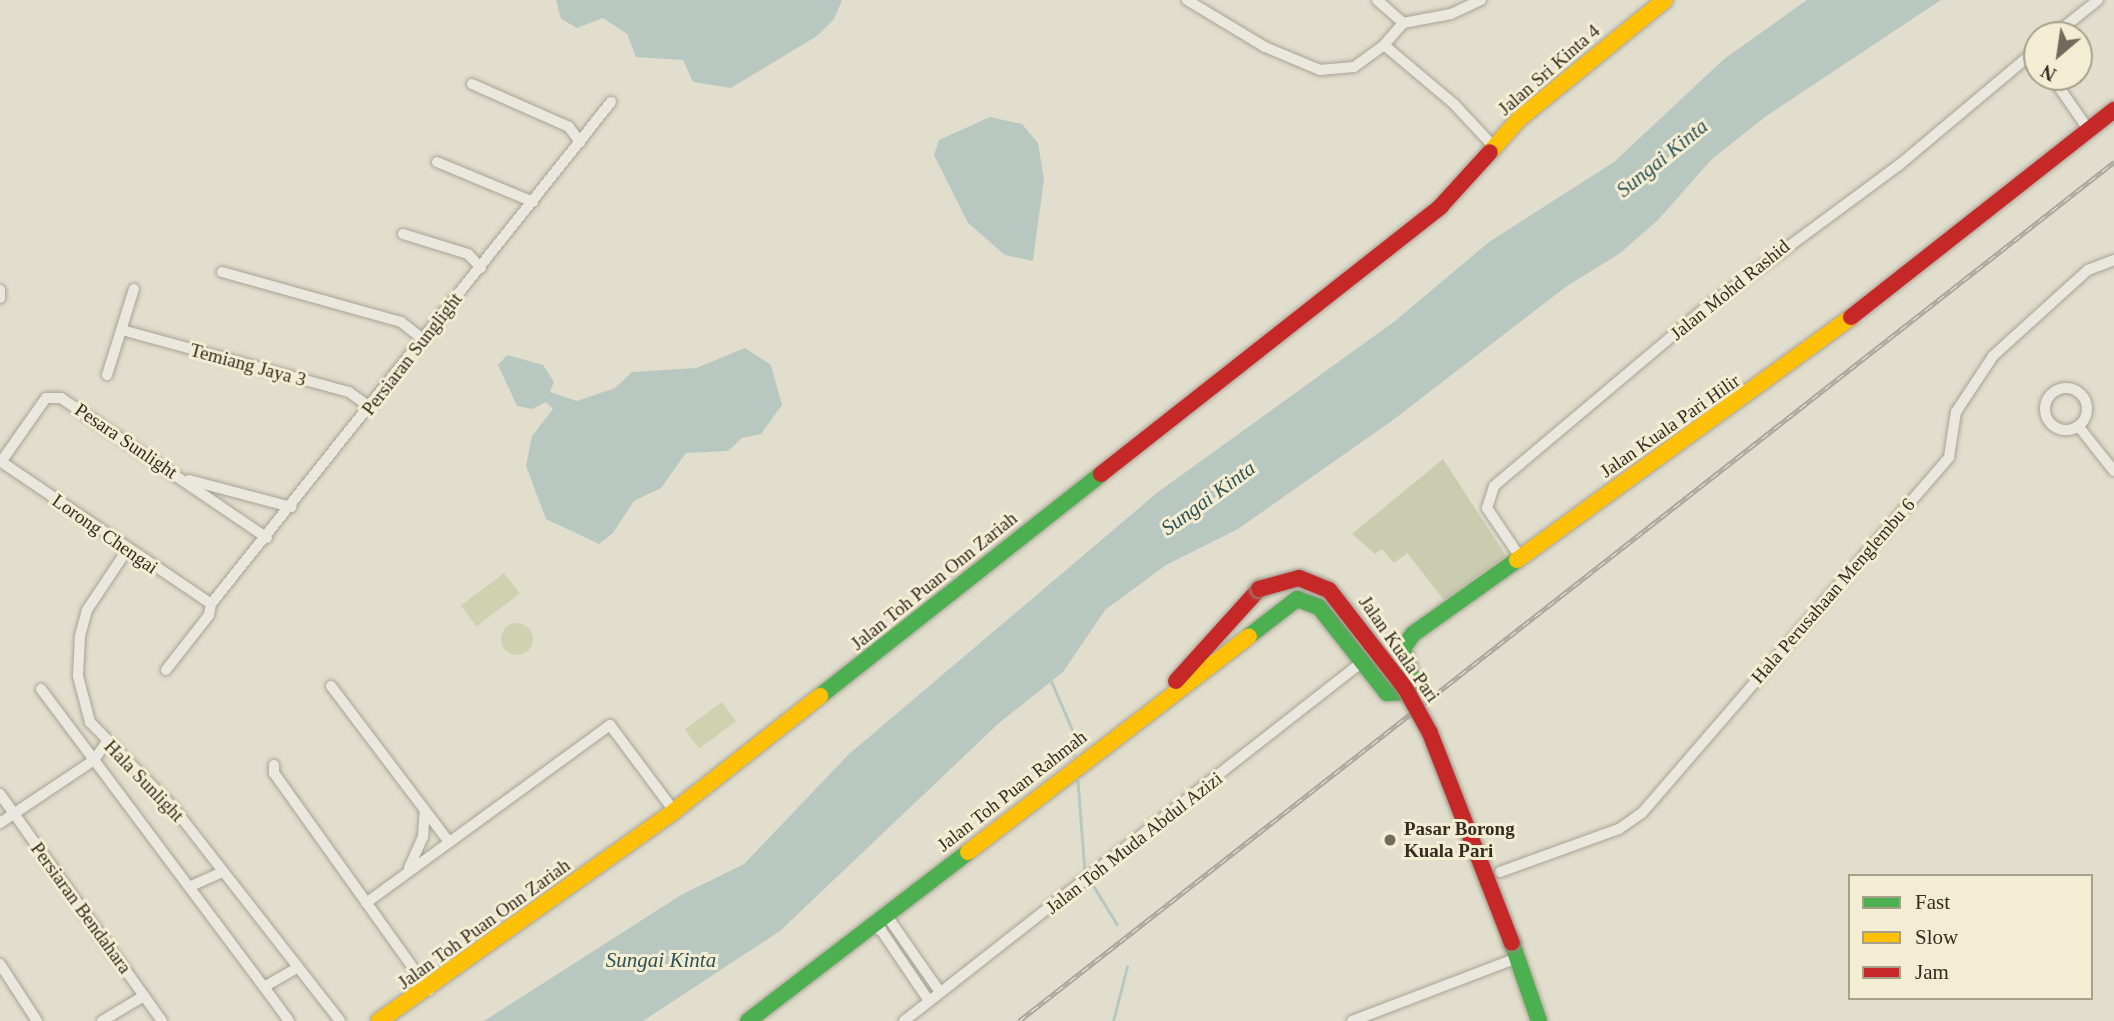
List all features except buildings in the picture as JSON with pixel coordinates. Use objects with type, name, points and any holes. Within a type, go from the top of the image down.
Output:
[{"type":"street","points":[[1187,0],[1265,47],[1320,70],[1354,67],[1384,45],[1403,23],[1451,14],[1481,0]]},
{"type":"street","points":[[1377,0],[1403,23]]},
{"type":"street","name":"Jalan Sri Kinta 4","points":[[1495,148],[1540,101],[1665,0]]},
{"type":"street","points":[[2072,21],[2098,0]]},
{"type":"street","points":[[1384,45],[1454,104],[1495,148]]},
{"type":"street","name":"Jalan Mohd Rashid","points":[[1520,557],[1487,508],[1494,486],[1732,286],[1899,165],[2023,64]]},
{"type":"street","points":[[472,85],[569,127],[580,142]]},
{"type":"street","points":[[2062,91],[2088,129]]},
{"type":"street","name":"Persiaran Sunglight","points":[[166,670],[209,615],[211,604],[267,538],[611,102]]},
{"type":"street","name":"Jalan Kuala Pari Hilir","points":[[1304,598],[1319,607],[1387,693],[1408,692],[1413,681],[1403,656],[1406,640],[1767,383],[2114,110]]},
{"type":"street","name":"Jalan Toh Puan Onn Zariah","points":[[379,1021],[429,990],[674,811],[1440,207],[1495,148]]},
{"type":"street","points":[[438,162],[533,202]]},
{"type":"street","points":[[403,234],[468,254],[481,268]]},
{"type":"street","name":"Hala Perusahaan Menglembu 6","points":[[1500,872],[1619,830],[1642,813],[1949,457],[1956,412],[1993,356],[2088,270],[2114,260]]},
{"type":"street","points":[[222,272],[401,322],[423,339]]},
{"type":"street","points":[[107,375],[134,289]]},
{"type":"street","name":"Temiang Jaya 3","points":[[121,330],[349,393],[370,407]]},
{"type":"street","points":[[2064,388],[2084,397],[2088,407],[2079,427],[2068,431],[2049,422],[2046,400],[2053,392],[2064,388]]},
{"type":"street","name":"Pesara Sunlight","points":[[0,462],[46,398],[61,398],[267,538]]},
{"type":"street","points":[[2079,427],[2114,471]]},
{"type":"street","name":"Lorong Chengai","points":[[0,462],[211,604]]},
{"type":"street","points":[[181,478],[291,507]]},
{"type":"street","name":"Hala Sunlight","points":[[127,550],[87,610],[80,638],[80,694],[106,743],[173,807],[340,1021]]},
{"type":"street","name":"Jalan Kuala Pari","points":[[1254,594],[1299,578],[1329,590],[1405,688],[1430,733],[1515,951],[1539,1021]]},
{"type":"street","points":[[1254,594],[1263,622]]},
{"type":"street","points":[[1149,711],[1254,594]]},
{"type":"street","name":"Jalan Toh Puan Rahmah","points":[[748,1021],[873,927],[1263,622],[1304,598]]},
{"type":"street","name":"Jalan Toh Muda Abdul Azizi","points":[[904,1021],[1362,663]]},
{"type":"street","points":[[331,686],[449,842]]},
{"type":"street","points":[[41,688],[289,1021]]},
{"type":"street","points":[[366,903],[610,725],[674,811]]},
{"type":"street","points":[[0,823],[94,760],[106,743]]},
{"type":"street","points":[[274,765],[274,774],[429,990]]},
{"type":"street","name":"Persiaran Bendahara","points":[[0,794],[162,1021]]},
{"type":"street","points":[[406,874],[423,838],[425,810]]},
{"type":"street","points":[[191,886],[223,872]]},
{"type":"street","points":[[887,916],[925,983],[929,1001]]},
{"type":"street","points":[[873,927],[881,930],[925,983],[940,992]]},
{"type":"street","points":[[1352,1021],[1515,951]]},
{"type":"street","name":"Jalan Kuala Pari","points":[[1515,951],[1546,1021]]},
{"type":"street","points":[[0,964],[37,1021]]},
{"type":"street","points":[[264,987],[298,967]]},
{"type":"street","points":[[102,1021],[144,996]]},
{"type":"green space","points":[[1443,459],[1506,556],[1444,600],[1407,553],[1394,563],[1382,549],[1375,554],[1352,534]]},
{"type":"green space","points":[[504,573],[520,594],[477,626],[461,605]]},
{"type":"green space","points":[[517,623],[528,628],[533,639],[528,650],[517,655],[506,650],[501,639],[506,628]]},
{"type":"green space","points":[[722,702],[736,721],[699,748],[685,729]]},
{"type":"water","points":[[556,0],[842,0],[834,19],[817,36],[731,88],[693,82],[683,60],[636,57],[627,34],[603,18],[577,28],[561,19]]},
{"type":"water","name":"Sungai Kinta","points":[[1807,0],[1941,0],[1765,117],[1712,159],[1658,220],[1619,254],[1567,286],[1393,420],[1238,529],[1166,565],[1105,610],[1063,672],[999,723],[780,931],[643,1021],[484,1021],[681,895],[744,864],[849,754],[1158,492],[1395,321],[1489,242],[1614,162],[1724,59]]},
{"type":"water","points":[[990,117],[1022,124],[1038,143],[1044,179],[1033,261],[1005,255],[968,223],[934,155],[939,140]]},
{"type":"water","points":[[745,348],[771,365],[782,405],[761,434],[742,438],[728,451],[686,453],[661,488],[634,501],[613,533],[599,544],[546,519],[526,466],[532,436],[553,409],[546,402],[532,409],[517,406],[498,365],[507,355],[543,365],[554,382],[550,392],[577,401],[615,388],[632,372],[696,368]]},
{"type":"waterway","points":[[1051,680],[1073,731],[1074,755]]},
{"type":"waterway","points":[[1078,781],[1085,872]]},
{"type":"waterway","points":[[1093,885],[1117,924]]},
{"type":"waterway","points":[[1113,1021],[1127,967]]},
{"type":"railway","points":[[1019,1021],[2114,162]]},
{"type":"traffic: fast","points":[[820,696],[1101,474]]},
{"type":"traffic: fast","points":[[1249,636],[1297,599],[1319,607],[1387,693],[1408,692],[1413,681],[1403,648],[1413,634],[1517,560]]},
{"type":"traffic: fast","points":[[748,1021],[968,852]]},
{"type":"traffic: fast","points":[[1512,943],[1539,1021]]},
{"type":"traffic: slow","points":[[1490,152],[1519,119],[1665,0]]},
{"type":"traffic: slow","points":[[1517,560],[1851,317]]},
{"type":"traffic: slow","points":[[968,852],[1249,636]]},
{"type":"traffic: slow","points":[[379,1021],[674,811],[820,696]]},
{"type":"traffic: jam","points":[[1851,317],[2114,110]]},
{"type":"traffic: jam","points":[[1101,474],[1440,207],[1490,152]]},
{"type":"traffic: jam","points":[[1259,589],[1299,578],[1329,590],[1405,688],[1430,733],[1512,943]]},
{"type":"traffic: jam","points":[[1176,681],[1259,589]]},
{"type":"place","name":"Pasar Borong Kuala Pari","points":[[1390,840]]}]
